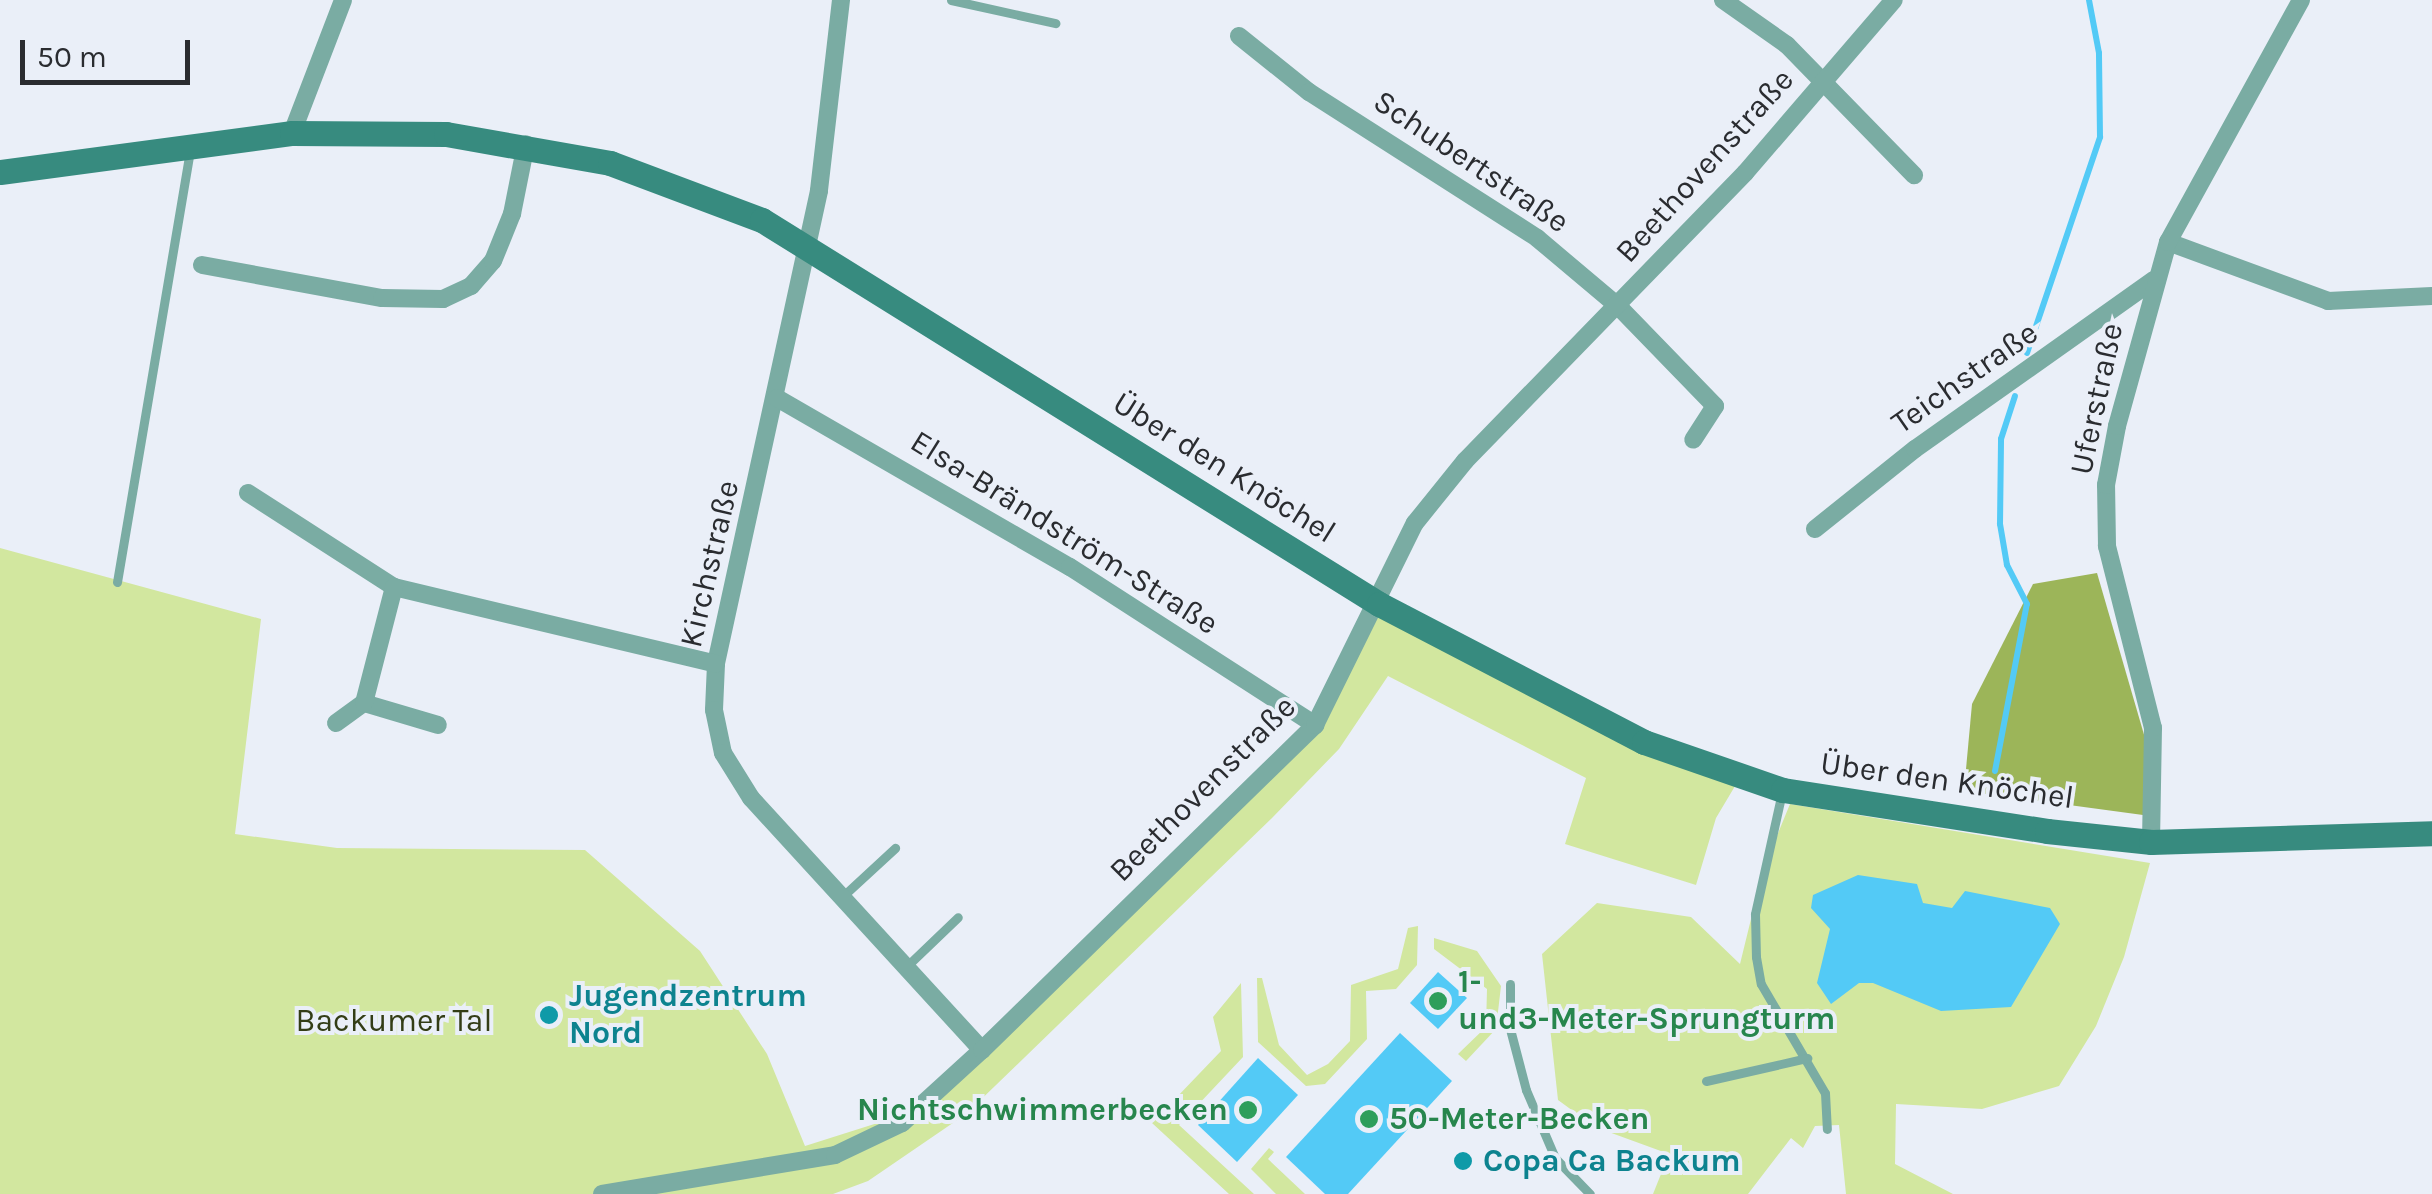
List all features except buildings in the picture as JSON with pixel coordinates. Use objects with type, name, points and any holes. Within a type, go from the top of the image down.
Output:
[{"type":"main road","name":"Über den Knöchel","points":[[0,172],[292,133],[428,132],[526,144],[693,191],[807,246],[1379,604],[1592,719],[1782,790],[2151,842],[2432,833]]},
{"type":"street","points":[[292,133],[319,48],[343,0]]},
{"type":"street","name":"Kirchstraße","points":[[841,0],[807,246],[796,272],[778,398],[716,664],[714,710],[722,753],[750,798],[908,965],[982,1050]]},
{"type":"street","points":[[1723,0],[1787,45],[1914,175]]},
{"type":"street","name":"Beethovenstraße","points":[[602,1194],[835,1154],[902,1123],[982,1050],[1315,725],[1379,604],[1416,523],[1452,477],[1619,308],[1894,0]]},
{"type":"street","name":"Uferstraße","points":[[2151,842],[2153,728],[2115,597],[2106,485],[2154,280],[2168,242],[2301,0]]},
{"type":"street","name":"Schubertstraße","points":[[1239,36],[1299,85],[1537,238],[1619,308],[1715,406],[1693,440]]},
{"type":"street","points":[[202,264],[382,298],[442,299],[471,286],[493,261],[512,214],[526,144]]},
{"type":"street","points":[[2168,242],[2328,301],[2432,296]]},
{"type":"street","name":"Teichstraße","points":[[1815,529],[1915,449],[2154,280]]},
{"type":"street","name":"Elsa-Brändström-Straße","points":[[778,398],[1070,566],[1315,725]]},
{"type":"street","points":[[248,492],[394,586],[716,664]]},
{"type":"street","points":[[336,722],[364,703],[394,586]]},
{"type":"street","points":[[364,703],[438,725]]},
{"type":"lane","points":[[951,0],[1055,22]]},
{"type":"lane","points":[[117,582],[190,148]]},
{"type":"lane","points":[[1782,790],[1755,914],[1756,958],[1761,984],[1825,1093],[1827,1129]]},
{"type":"lane","points":[[842,896],[894,848]]},
{"type":"lane","points":[[908,965],[958,917]]},
{"type":"lane","points":[[1510,984],[1510,1029],[1526,1090],[1554,1158],[1590,1194]]},
{"type":"lane","points":[[1706,1081],[1807,1058]]},
{"type":"green space","name":"Backumer Tal","points":[[0,548],[261,619],[235,834],[337,848],[585,850],[700,951],[767,1054],[805,1146],[887,1120],[902,1123],[1315,725],[1379,604],[1741,776],[1716,818],[1696,885],[1565,844],[1586,778],[1388,676],[1339,749],[966,1114],[868,1181],[833,1194],[0,1194]]},
{"type":"green space","points":[[2097,573],[2147,745],[2147,809],[2143,815],[1964,791],[1972,704],[2033,584]]},
{"type":"green space","points":[[1790,804],[2150,863],[2124,957],[2096,1026],[2059,1086],[1982,1109],[1896,1104],[1895,1164],[1953,1194],[1846,1194],[1839,1125],[1815,1126],[1803,1148],[1791,1138],[1748,1194],[1653,1194],[1669,1154],[1595,1127],[1558,1100],[1542,954],[1597,903],[1691,917],[1740,964],[1763,870]]},
{"type":"green space","points":[[1418,926],[1417,965],[1396,989],[1366,991],[1367,1039],[1325,1084],[1306,1086],[1258,1042],[1257,978],[1262,978],[1279,1045],[1307,1075],[1328,1064],[1350,1041],[1351,985],[1398,969],[1408,928]]},
{"type":"green space","points":[[1434,938],[1477,951],[1501,986],[1496,1029],[1466,1061],[1458,1054],[1486,1027],[1487,989],[1434,949]]},
{"type":"green space","points":[[1241,983],[1243,1057],[1179,1125],[1254,1194],[1229,1194],[1152,1123],[1221,1051],[1213,1017]]},
{"type":"green space","points":[[1269,1148],[1274,1152],[1268,1159],[1305,1194],[1276,1194],[1251,1169]]},
{"type":"water","points":[[1858,875],[1917,884],[1923,903],[1952,908],[1965,891],[2050,908],[2060,924],[2011,1007],[1941,1011],[1873,983],[1859,983],[1831,1004],[1817,983],[1830,929],[1811,908],[1813,895]]},
{"type":"water","name":"1- und3-Meter-Sprungturm","points":[[1438,972],[1467,998],[1438,1029],[1410,1003]]},
{"type":"water","name":"50-Meter-Becken","points":[[1400,1033],[1452,1081],[1348,1194],[1325,1194],[1286,1157]]},
{"type":"water","name":"Nichtschwimmerbecken","points":[[1258,1058],[1298,1095],[1237,1162],[1198,1125]]},
{"type":"waterway","points":[[2027,353],[2100,137],[2099,53],[2089,0]]},
{"type":"waterway","points":[[1995,771],[2027,604],[2007,565],[2000,524],[2001,439],[2015,396]]},
{"type":"place","name":"1- und3-Meter-Sprungturm","points":[[1438,1001]]},
{"type":"place","name":"Jugendzentrum Nord","points":[[549,1015]]},
{"type":"place","name":"Nichtschwimmerbecken","points":[[1248,1110]]},
{"type":"place","name":"50-Meter-Becken","points":[[1369,1119]]},
{"type":"place","name":"Copa Ca Backum","points":[[1463,1161]]}]
